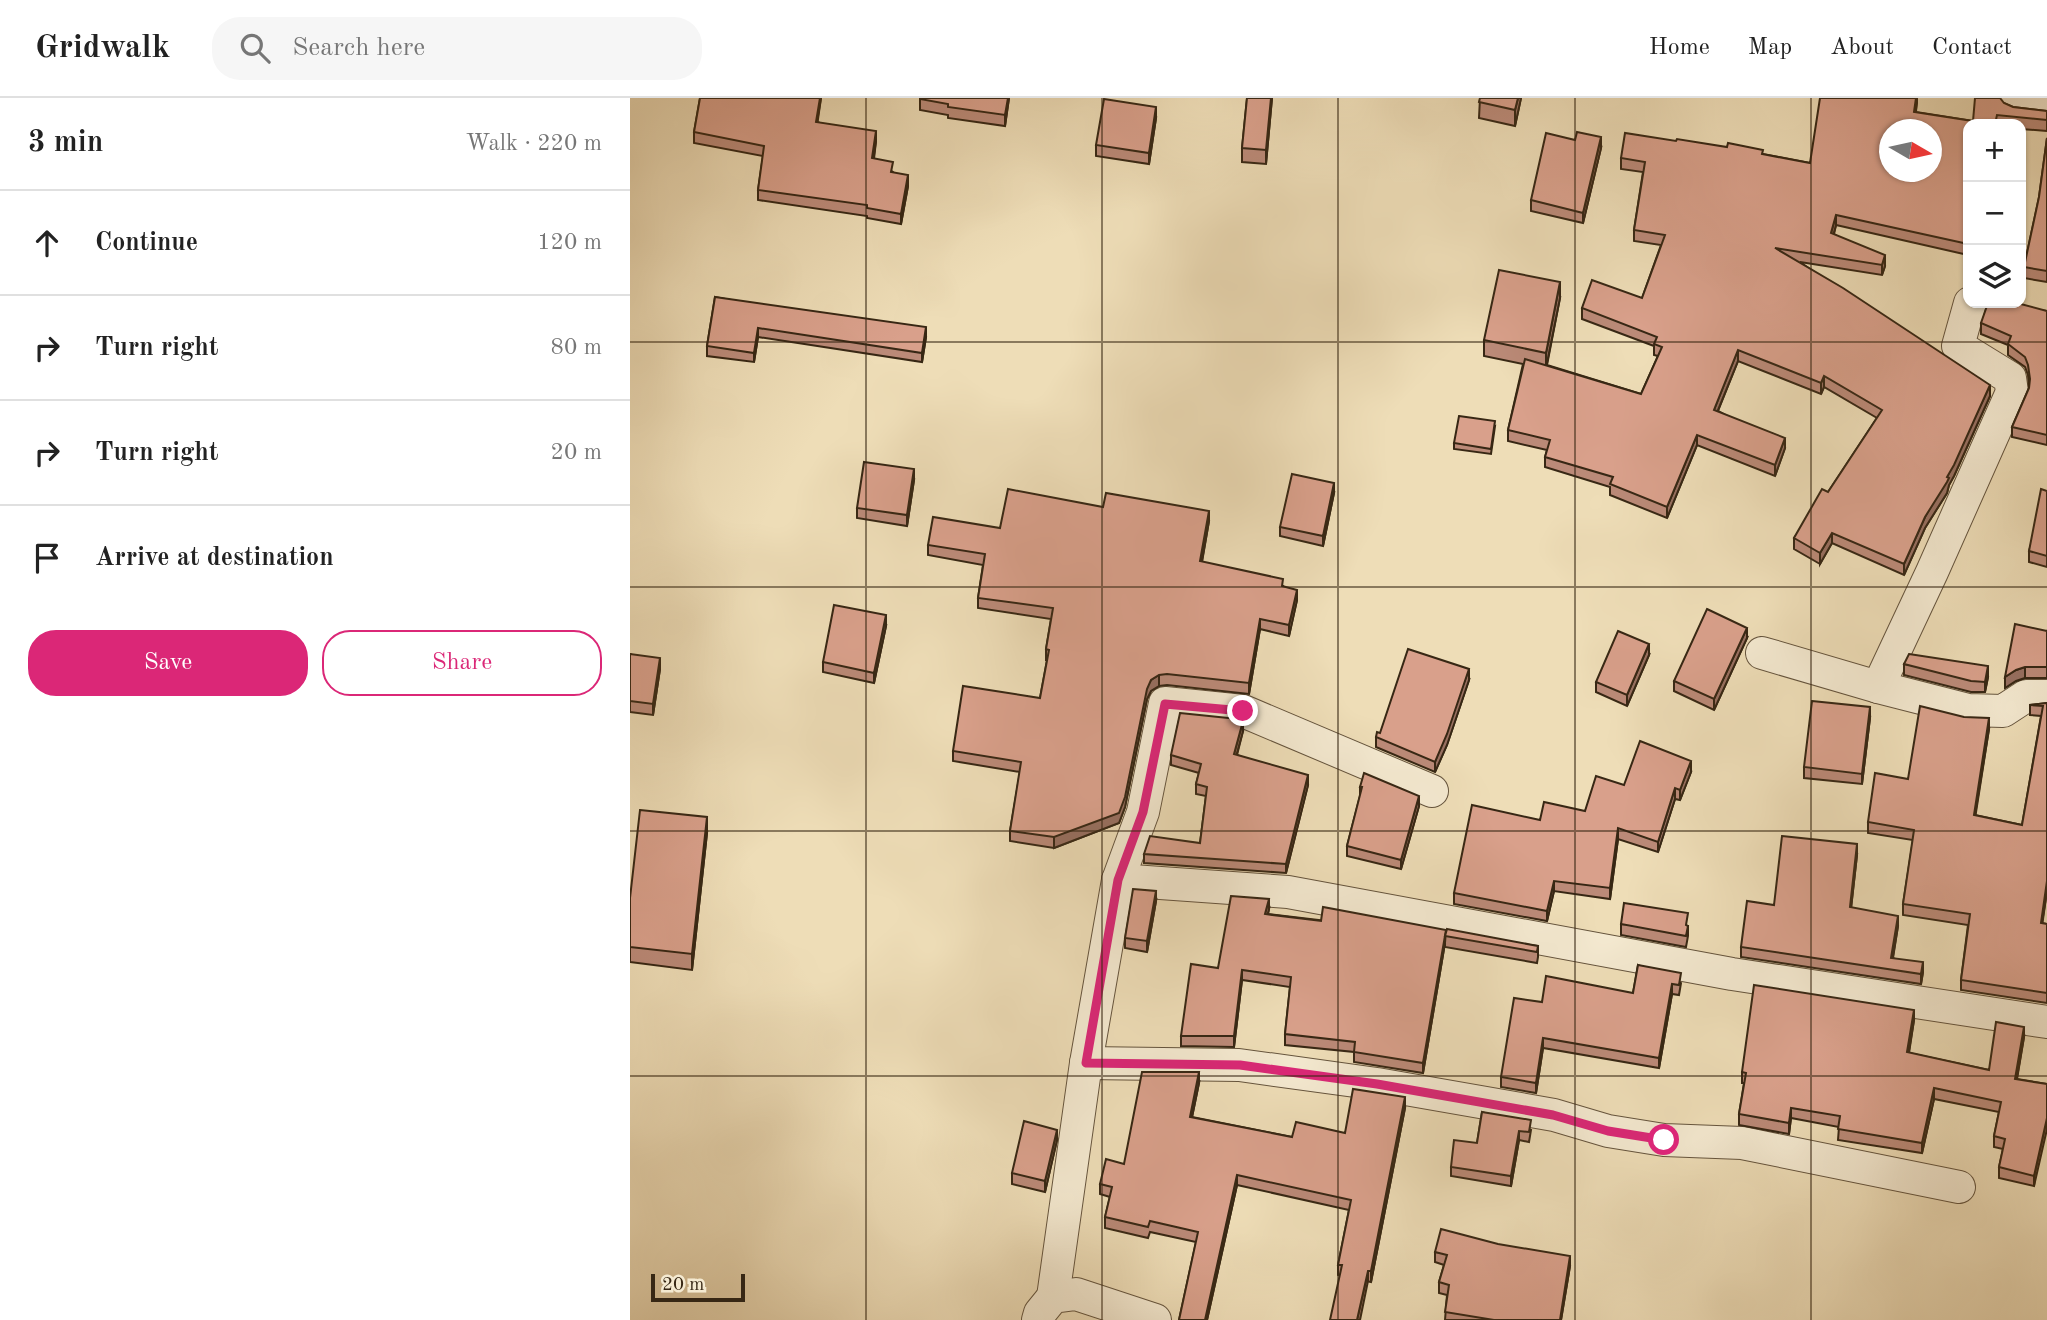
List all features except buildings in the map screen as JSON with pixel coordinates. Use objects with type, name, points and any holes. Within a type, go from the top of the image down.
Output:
[{"type":"street","points":[[2015,108],[2047,104]]},
{"type":"street","points":[[1878,687],[2012,392],[2010,378],[1958,346],[1968,308]]},
{"type":"street","points":[[1762,653],[1968,710],[2003,711],[2026,696],[2047,696]]},
{"type":"street","points":[[1046,1309],[1118,880],[1143,812],[1165,704],[1243,711],[1432,791]]},
{"type":"street","points":[[1118,880],[1288,892],[1732,974],[2047,1022]]},
{"type":"street","points":[[1086,1063],[1240,1065],[1377,1084],[1553,1115],[1608,1131],[1664,1140],[1742,1143],[1959,1187]]},
{"type":"street","points":[[1046,1309],[1076,1294],[1155,1320]]},
{"type":"route","points":[[1243,711],[1165,704],[1143,812],[1118,880],[1086,1063],[1240,1065],[1377,1084],[1553,1115],[1608,1131],[1664,1140]]}]
